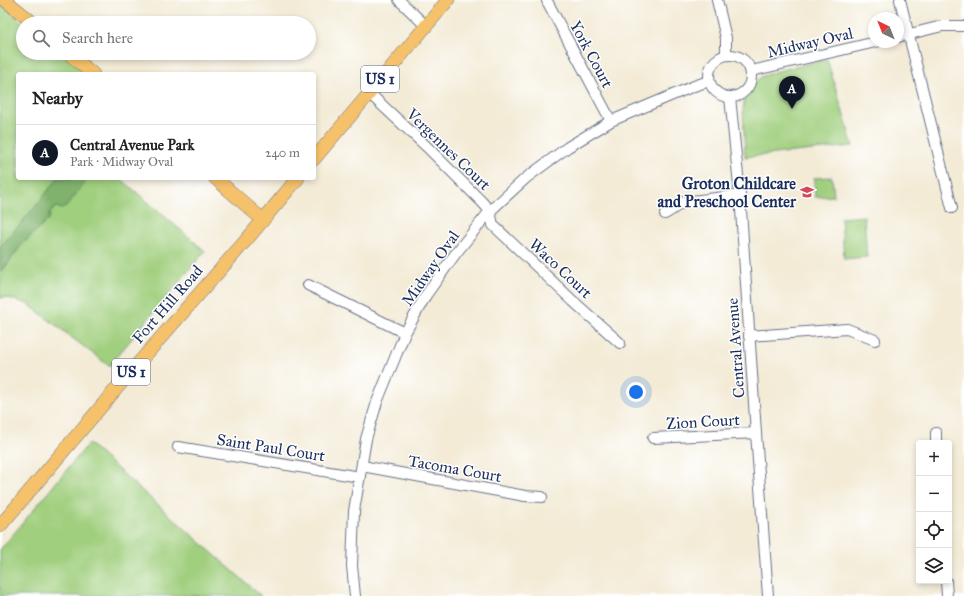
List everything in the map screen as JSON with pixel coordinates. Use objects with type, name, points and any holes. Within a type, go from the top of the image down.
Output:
[{"type":"main road","points":[[5,0],[24,16]]},
{"type":"main road","name":"US 1","points":[[316,157],[448,0]]},
{"type":"main road","points":[[76,60],[91,72]]},
{"type":"main road","points":[[217,180],[263,220]]},
{"type":"main road","name":"Fort Hill Road","points":[[0,526],[296,180]]},
{"type":"street","points":[[398,0],[426,26]]},
{"type":"street","points":[[717,0],[726,38],[726,55]]},
{"type":"street","points":[[900,0],[952,208]]},
{"type":"street","name":"York Court","points":[[547,1],[611,121]]},
{"type":"street","points":[[904,35],[942,26],[964,26]]},
{"type":"street","name":"Midway Oval","points":[[751,71],[868,44]]},
{"type":"street","points":[[726,55],[737,56],[748,64],[751,71],[751,80],[747,89],[740,95],[730,97],[723,96],[718,94],[712,88],[709,72],[712,64],[718,58],[726,55]]},
{"type":"street","name":"Midway Oval","points":[[355,596],[352,566],[354,510],[366,439],[377,402],[405,333],[426,295],[456,253],[490,211],[526,178],[562,151],[611,121],[681,91],[710,81]]},
{"type":"street","name":"Vergennes Court","points":[[369,93],[490,211]]},
{"type":"street","name":"Central Avenue","points":[[730,97],[740,195],[768,596]]},
{"type":"street","points":[[665,214],[684,202],[740,195]]},
{"type":"street","name":"Waco Court","points":[[490,211],[492,225],[620,343]]},
{"type":"street","points":[[308,285],[405,333]]},
{"type":"street","points":[[749,336],[847,330],[875,340]]},
{"type":"street","name":"Zion Court","points":[[653,438],[756,433]]},
{"type":"street","name":"Saint Paul Court","points":[[178,447],[360,477]]},
{"type":"street","name":"Tacoma Court","points":[[362,466],[525,496],[542,497]]},
{"type":"street","points":[[946,584],[946,596]]},
{"type":"green space","points":[[0,0],[16,16],[16,60],[76,60],[91,72],[16,72],[16,180],[72,180],[0,264]]},
{"type":"green space","points":[[827,59],[853,146],[745,157],[743,107],[745,96],[753,84],[761,77],[774,72]]},
{"type":"green space","points":[[832,177],[834,196],[815,197],[814,178]]},
{"type":"green space","points":[[56,180],[87,180],[66,207],[61,209],[57,206],[50,213],[49,219],[22,244],[0,274],[0,247]]},
{"type":"green space","points":[[87,180],[122,180],[205,251],[109,366],[28,304],[5,297],[0,298],[0,274],[22,244],[49,219],[50,213],[57,206],[58,208]]},
{"type":"green space","points":[[864,216],[867,257],[844,259],[841,218]]},
{"type":"green space","points":[[89,443],[261,596],[0,596],[0,550]]},
{"type":"place","name":"Central Avenue Park","points":[[792,109]]},
{"type":"place","name":"Groton Childcare and Preschool Center","points":[[807,192]]}]
